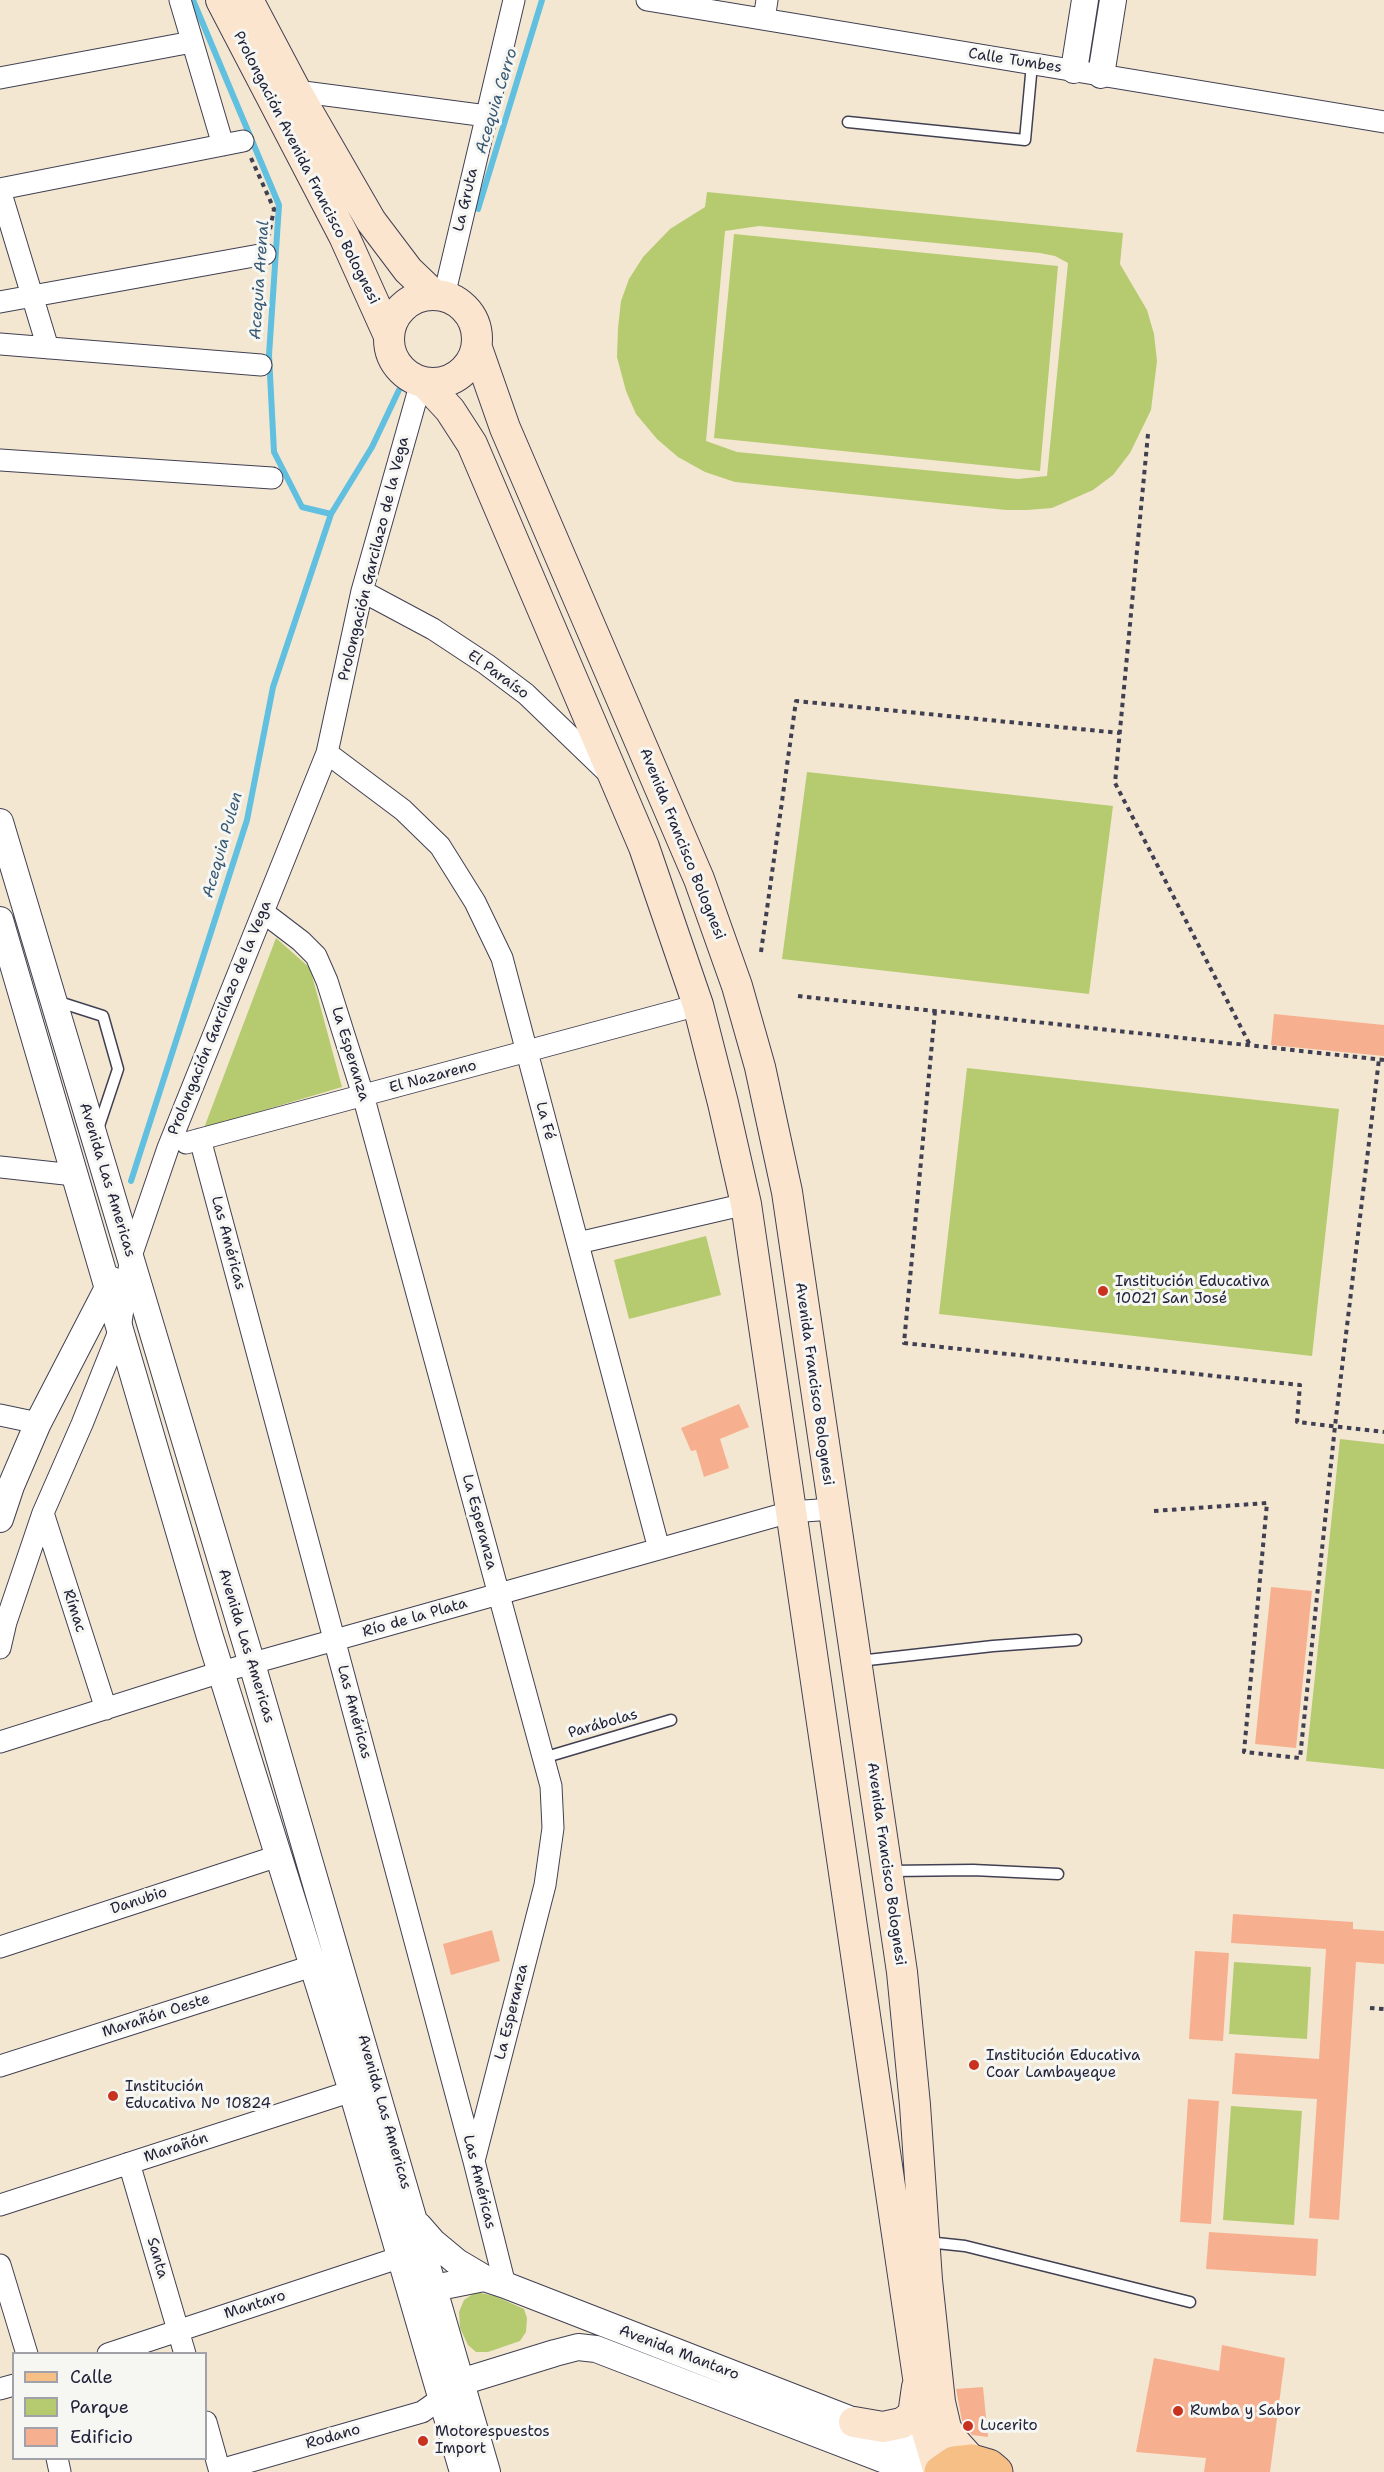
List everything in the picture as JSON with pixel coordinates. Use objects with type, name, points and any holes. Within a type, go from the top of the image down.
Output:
[{"type":"main road","name":"Prolongación Avenida Francisco Bolognesi","points":[[221,0],[344,236],[389,336]]},
{"type":"main road","name":"Prolongación Avenida Francisco Bolognesi","points":[[248,0],[296,91],[382,236],[408,270],[439,295]]},
{"type":"main road","points":[[439,295],[456,300],[466,309],[474,321],[477,348],[464,372],[438,383],[423,382],[407,375],[397,364],[391,351],[389,336],[396,317],[408,302],[420,297],[439,295]]},
{"type":"main road","name":"Avenida Francisco Bolognesi","points":[[477,348],[505,428],[699,879],[737,986],[760,1067],[787,1192],[904,1994],[940,2402],[946,2428],[994,2468]]},
{"type":"main road","points":[[423,382],[450,410],[472,444],[644,847],[698,1005],[746,1204],[925,2426],[940,2472],[954,2463],[994,2468]]},
{"type":"main road","points":[[854,2421],[883,2427],[902,2424],[913,2415],[918,2372]]},
{"type":"street","points":[[48,348],[0,189],[233,143],[192,42],[180,0]]},
{"type":"street","name":"La Gruta","points":[[439,295],[487,116],[514,0]]},
{"type":"street","name":"Calle Tumbes","points":[[647,0],[765,10],[1032,64],[1384,122]]},
{"type":"street","points":[[1074,70],[1085,0]]},
{"type":"street","points":[[1101,75],[1113,0]]},
{"type":"street","points":[[0,78],[192,42]]},
{"type":"street","points":[[296,91],[487,116]]},
{"type":"street","points":[[0,302],[265,254]]},
{"type":"street","points":[[0,344],[261,365]]},
{"type":"street","name":"Prolongación Garcilazo de la Vega","points":[[0,1648],[6,1622],[43,1513],[120,1329],[131,1257],[168,1148],[327,753],[362,591],[423,382]]},
{"type":"street","points":[[0,460],[272,478]]},
{"type":"street","name":"El Paraíso","points":[[362,591],[433,629],[486,664],[526,694],[616,781]]},
{"type":"street","name":"La Fé","points":[[327,753],[403,810],[440,846],[475,902],[502,958],[659,1549]]},
{"type":"street","name":"Avenida Las Americas","points":[[0,822],[416,2222],[423,2290],[452,2390],[487,2472]]},
{"type":"street","name":"La Esperanza","points":[[263,912],[301,940],[316,956],[327,981],[363,1095],[551,1786],[553,1828],[545,1885],[474,2161]]},
{"type":"street","name":"Avenida Las Americas","points":[[0,920],[9,983],[74,1175],[221,1672],[352,2091],[401,2257],[423,2290]]},
{"type":"street","name":"El Nazareno","points":[[168,1148],[698,1005]]},
{"type":"street","name":"Las Américas","points":[[200,1139],[474,2161],[494,2281]]},
{"type":"street","points":[[0,1167],[74,1175]]},
{"type":"street","points":[[578,1243],[746,1204]]},
{"type":"street","points":[[0,1520],[11,1486],[38,1423],[108,1286],[131,1257]]},
{"type":"street","points":[[0,1415],[38,1423]]},
{"type":"street","name":"Río de la Plata","points":[[0,1742],[221,1672],[790,1512],[832,1509]]},
{"type":"street","name":"Rímac","points":[[43,1513],[106,1709]]},
{"type":"street","name":"Danubio","points":[[0,1947],[278,1856]]},
{"type":"street","name":"Marañón Oeste","points":[[0,2066],[312,1966]]},
{"type":"street","name":"Marañón","points":[[0,2205],[352,2091]]},
{"type":"street","name":"Santa","points":[[129,2163],[184,2352]]},
{"type":"street","name":"Avenida Mantaro","points":[[416,2222],[441,2249],[457,2262],[494,2281],[904,2441],[920,2456],[930,2472]]},
{"type":"street","name":"Mantaro","points":[[114,2352],[401,2257]]},
{"type":"street","points":[[0,2265],[26,2352]]},
{"type":"street","points":[[423,2290],[494,2281]]},
{"type":"street","points":[[555,2353],[564,2347],[570,2338],[572,2328],[570,2317],[564,2309]]},
{"type":"street","name":"Avenida Mantaro","points":[[452,2390],[555,2353],[578,2347],[596,2349],[898,2465],[907,2472]]},
{"type":"street","name":"Avenida Las Americas","points":[[452,2390],[463,2472]]},
{"type":"street","name":"Rodano","points":[[220,2471],[422,2412],[452,2390]]},
{"type":"street","points":[[207,2426],[220,2471]]},
{"type":"lane","points":[[848,122],[1025,140],[1032,64]]},
{"type":"lane","points":[[52,1000],[103,1016],[118,1069],[94,1140]]},
{"type":"lane","points":[[856,1661],[993,1646],[1076,1640]]},
{"type":"lane","name":"Parábolas","points":[[543,1758],[671,1720]]},
{"type":"lane","points":[[887,1871],[973,1870],[1058,1874]]},
{"type":"lane","points":[[924,2241],[965,2246],[1190,2302]]},
{"type":"path","points":[[233,143],[274,209],[265,254]]},
{"type":"path","points":[[1148,434],[1116,783],[1250,1045]]},
{"type":"path","points":[[761,952],[796,701],[1120,733]]},
{"type":"path","points":[[798,996],[1381,1060],[1335,1426],[1300,1758],[1244,1752],[1267,1503],[1154,1511]]},
{"type":"path","points":[[935,1011],[904,1343],[1300,1385],[1297,1422],[1384,1432]]},
{"type":"path","points":[[1370,2008],[1384,2009]]},
{"type":"green space","points":[[707,192],[1123,233],[1120,264],[1147,310],[1154,334],[1157,361],[1151,410],[1130,453],[1113,475],[1093,490],[1052,508],[1027,510],[1006,510],[735,482],[705,472],[678,457],[657,439],[636,414],[626,391],[617,357],[618,328],[621,301],[629,279],[643,257],[670,229],[705,207]],"holes":[[[759,226],[1055,256],[1068,263],[1047,476],[1018,479],[737,452],[706,441],[725,231]]]},
{"type":"green space","points":[[734,234],[1058,266],[1040,471],[714,438]]},
{"type":"green space","points":[[807,772],[1113,806],[1089,994],[782,959]]},
{"type":"green space","points":[[276,938],[310,968],[342,1087],[204,1128]]},
{"type":"green space","points":[[967,1068],[1339,1109],[1312,1356],[939,1314]]},
{"type":"green space","points":[[706,1236],[721,1295],[629,1319],[614,1260]]},
{"type":"green space","points":[[1340,1439],[1384,1444],[1384,1769],[1306,1761]]},
{"type":"green space","points":[[1234,1962],[1311,1967],[1307,2039],[1229,2034]]},
{"type":"green space","points":[[1231,2106],[1302,2111],[1294,2225],[1223,2220]]},
{"type":"green space","points":[[476,2292],[495,2296],[524,2309],[527,2318],[526,2332],[520,2341],[488,2352],[476,2352],[468,2345],[460,2328],[459,2312],[464,2300]]},
{"type":"building","points":[[1274,1014],[1384,1025],[1384,1056],[1271,1045]]},
{"type":"building","points":[[739,1404],[749,1427],[720,1439],[729,1468],[704,1477],[696,1450],[691,1451],[681,1428]]},
{"type":"building","points":[[1271,1587],[1312,1591],[1296,1748],[1255,1744]]},
{"type":"building","points":[[1233,1914],[1353,1922],[1353,1929],[1384,1931],[1384,1964],[1356,1962],[1339,2220],[1309,2218],[1317,2099],[1232,2094],[1235,2053],[1319,2059],[1326,1949],[1231,1943]]},
{"type":"building","points":[[492,1930],[500,1961],[451,1975],[443,1944]]},
{"type":"building","points":[[1195,1951],[1229,1953],[1223,2041],[1189,2039]]},
{"type":"building","points":[[1188,2099],[1219,2101],[1211,2224],[1180,2222]]},
{"type":"building","points":[[1209,2232],[1318,2239],[1316,2276],[1206,2269]]},
{"type":"building","points":[[1222,2345],[1285,2358],[1270,2472],[1204,2472],[1206,2458],[1136,2452],[1154,2358],[1219,2371]]},
{"type":"building","points":[[983,2387],[988,2437],[972,2435],[968,2431],[962,2421],[956,2389]]},
{"type":"waterway","name":"Acequia Arenal","points":[[193,0],[279,205],[269,355],[274,452],[302,507],[331,514]]},
{"type":"waterway","name":"Acequia Cerro","points":[[478,209],[542,0]]},
{"type":"waterway","name":"Acequia Pulen","points":[[131,1181],[247,820],[273,687],[331,514],[372,447],[399,390]]},
{"type":"place","name":"Institución Educativa 10021 San José","points":[[1103,1291]]},
{"type":"place","name":"Institución Educativa Coar Lambayeque","points":[[974,2065]]},
{"type":"place","name":"Institución Educativa Nº 10824","points":[[113,2096]]},
{"type":"place","name":"Rumba y Sabor","points":[[1178,2411]]},
{"type":"place","name":"Lucerito","points":[[968,2426]]},
{"type":"place","name":"Motorespuestos Import","points":[[423,2441]]}]
